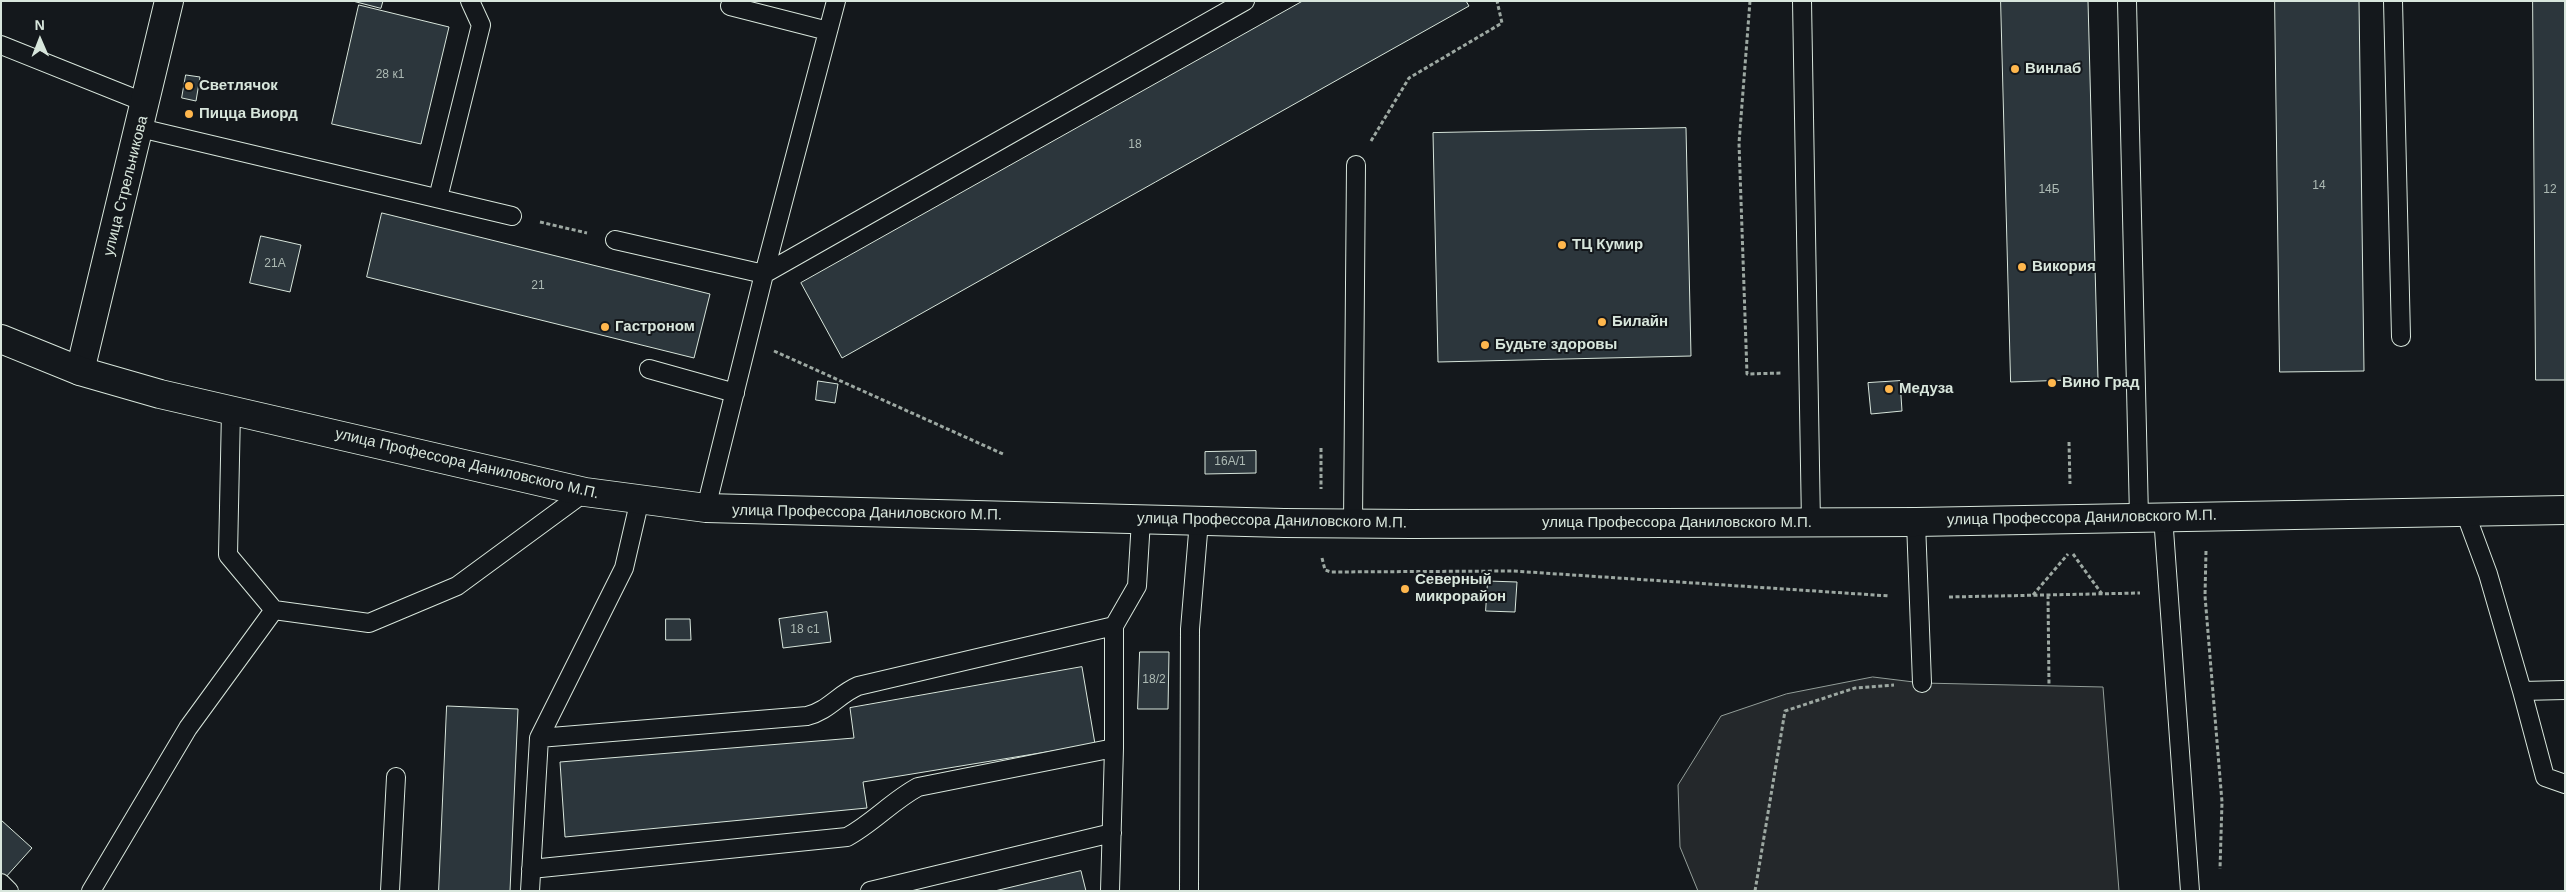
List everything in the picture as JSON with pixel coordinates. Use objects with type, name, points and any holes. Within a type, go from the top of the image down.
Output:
[{"type":"main road","name":"улица Стрельникова","points":[[80,371],[143,116],[169,1]]},
{"type":"main road","name":"улица Профессора Даниловского М.П.","points":[[1,339],[80,371],[160,394],[585,492],[706,508],[1322,523],[1916,522],[2151,516],[2565,510]]},
{"type":"lane","points":[[438,198],[481,25],[470,1]]},
{"type":"lane","points":[[706,508],[764,274],[836,1]]},
{"type":"lane","points":[[615,240],[764,274],[1245,1]]},
{"type":"lane","points":[[1802,1],[1811,523]]},
{"type":"lane","points":[[2127,1],[2151,516],[2170,593],[2190,891]]},
{"type":"lane","points":[[2393,1],[2401,337]]},
{"type":"lane","points":[[730,6],[828,31]]},
{"type":"lane","points":[[1,45],[143,116],[438,198],[512,216]]},
{"type":"lane","points":[[1353,523],[1356,165]]},
{"type":"lane","points":[[649,370],[735,393]]},
{"type":"lane","points":[[231,411],[228,555],[274,610],[369,623],[457,586],[585,492]]},
{"type":"lane","points":[[530,891],[539,738],[624,568],[640,499]]},
{"type":"lane","points":[[2465,512],[2488,574],[2522,691],[2544,776],[2565,784]]},
{"type":"lane","points":[[1110,891],[1114,748],[1114,626],[1138,586],[1141,520]]},
{"type":"lane","points":[[1189,891],[1190,629],[1200,521]]},
{"type":"lane","points":[[1916,522],[1922,683]]},
{"type":"lane","points":[[91,891],[188,728],[274,610]]},
{"type":"lane","points":[[539,738],[807,716],[821,712],[844,692],[858,686],[1114,626]]},
{"type":"lane","points":[[2522,691],[2565,690]]},
{"type":"lane","points":[[531,869],[847,837],[865,827],[902,796],[918,787],[1114,748]]},
{"type":"lane","points":[[390,891],[396,777]]},
{"type":"lane","points":[[870,891],[1112,833]]},
{"type":"lane","points":[[1,883],[9,891]]},
{"type":"path","points":[[1356,165],[1409,78],[1502,23],[1497,1]]},
{"type":"path","points":[[1750,1],[1739,143],[1748,374],[1808,372]]},
{"type":"path","points":[[512,216],[615,240]]},
{"type":"path","points":[[748,339],[1003,454]]},
{"type":"path","points":[[1321,448],[1323,564],[1325,570],[1330,572],[1514,571],[1919,598],[2170,593],[2190,593],[2205,596]]},
{"type":"path","points":[[2207,516],[2205,596],[2222,802],[2220,871]]},
{"type":"path","points":[[2032,595],[2071,551]]},
{"type":"path","points":[[2048,595],[2049,685]]},
{"type":"path","points":[[1755,891],[1785,711],[1855,688],[1922,683]]},
{"type":"shaded area","points":[[1873,677],[1922,683],[2103,687],[2119,891],[1698,891],[1680,847],[1678,785],[1721,716],[1786,694]]},
{"type":"building","points":[[353,1],[383,1],[381,8]]},
{"type":"building","points":[[1303,1],[1466,1],[1469,6],[842,358],[801,283]]},
{"type":"building","points":[[2001,1],[2088,1],[2098,379],[2011,382]]},
{"type":"building","points":[[2275,1],[2359,1],[2364,371],[2280,372]]},
{"type":"building","points":[[2533,1],[2565,1],[2565,380],[2536,380]]},
{"type":"building","points":[[359,5],[449,27],[421,144],[332,124]]},
{"type":"building","points":[[186,75],[200,77],[196,101],[182,98]]},
{"type":"building","name":"ТЦ Кумир","points":[[1686,128],[1691,356],[1438,362],[1433,133]]},
{"type":"building","points":[[382,213],[710,294],[694,358],[367,277]]},
{"type":"building","points":[[261,236],[301,245],[290,292],[250,283]]},
{"type":"building","points":[[818,381],[838,384],[835,403],[816,400]]},
{"type":"building","points":[[1900,381],[1902,411],[1871,414],[1868,383]]},
{"type":"building","points":[[1256,451],[1256,473],[1205,474],[1205,452]]},
{"type":"building","points":[[1488,581],[1517,582],[1515,612],[1486,611]]},
{"type":"building","points":[[827,612],[831,642],[783,648],[779,619]]},
{"type":"building","points":[[666,619],[690,619],[691,640],[666,640]]},
{"type":"building","points":[[1140,652],[1169,652],[1168,709],[1138,709]]},
{"type":"building","points":[[1082,667],[1095,744],[863,782],[867,808],[565,837],[560,762],[854,738],[850,708]]},
{"type":"building","points":[[447,706],[518,709],[510,891],[439,891]]},
{"type":"building","points":[[1,820],[32,848],[5,878],[1,874]]},
{"type":"building","points":[[1081,871],[1086,891],[995,891]]},
{"type":"place","name":"Винлаб","points":[[2015,69]]},
{"type":"place","name":"Светлячок","points":[[189,86]]},
{"type":"place","name":"Пицца Виорд","points":[[189,114]]},
{"type":"place","name":"ТЦ Кумир","points":[[1562,245]]},
{"type":"place","name":"Викория","points":[[2022,267]]},
{"type":"place","name":"Билайн","points":[[1602,322]]},
{"type":"place","name":"Гастроном","points":[[605,327]]},
{"type":"place","name":"Будьте здоровы","points":[[1485,345]]},
{"type":"place","name":"Вино Град","points":[[2052,383]]},
{"type":"place","name":"Медуза","points":[[1889,389]]},
{"type":"place","name":"Северный микрорайон","points":[[1405,589]]}]
